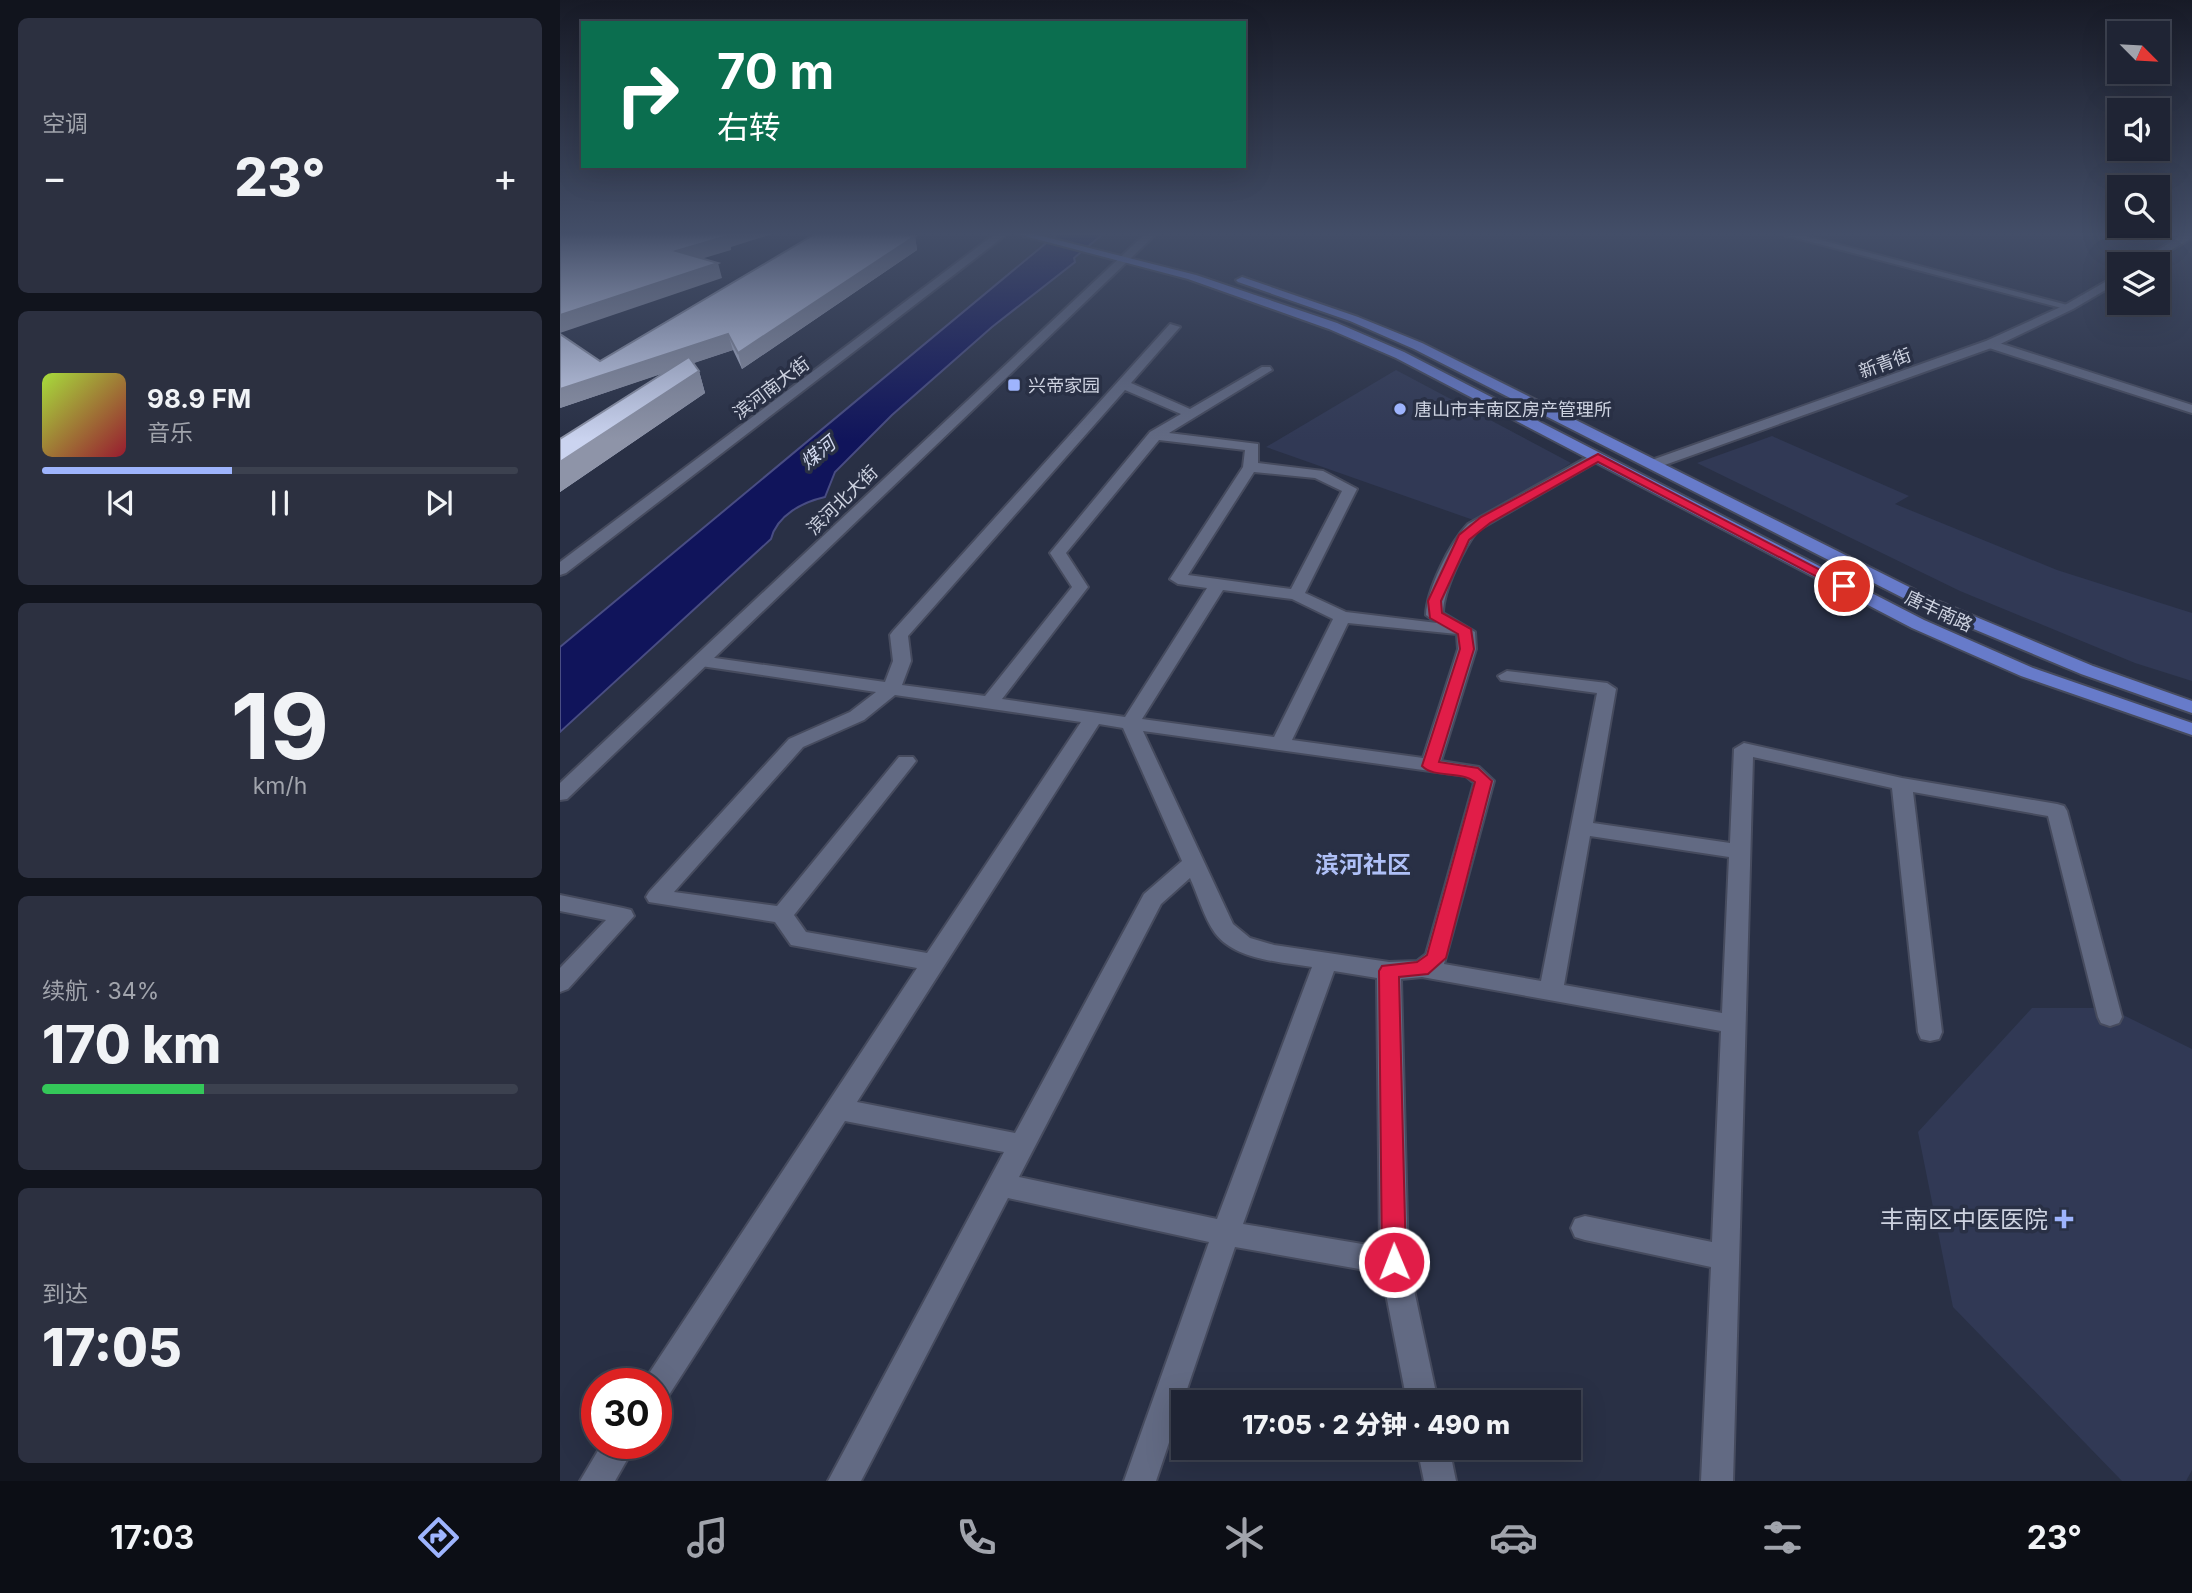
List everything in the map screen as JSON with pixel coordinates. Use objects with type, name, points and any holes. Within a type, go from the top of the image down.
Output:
[{"type":"main road","name":"唐丰南路","points":[[1267,303],[1333,326],[1401,355],[1918,624],[2027,672],[2192,729]]},
{"type":"main road","name":"唐丰南路","points":[[1307,303],[1418,346],[1927,603],[2087,670],[2192,707]]},
{"type":"street","name":"滨河南大街","points":[[560,570],[911,303]]},
{"type":"street","name":"滨河北大街","points":[[560,794],[1078,303]]},
{"type":"street","points":[[2054,303],[2069,307]]},
{"type":"street","name":"新青街","points":[[1654,464],[1990,344],[2075,303]]},
{"type":"street","points":[[934,963],[799,939],[782,915],[657,897],[796,743],[857,716],[891,689],[902,661],[899,635],[1174,327]]},
{"type":"street","points":[[1990,344],[2192,409]]},
{"type":"street","points":[[989,703],[1080,587],[1058,553],[1155,435],[1266,370]]},
{"type":"street","points":[[1123,384],[1191,414]]},
{"type":"street","points":[[1155,435],[1252,447],[1250,467],[1178,579],[1296,595],[1342,617],[1465,632]]},
{"type":"street","points":[[1465,632],[1435,615],[1434,601],[1463,538],[1485,520],[1598,457]]},
{"type":"street","points":[[1250,467],[1318,474],[1350,489],[1296,595]]},
{"type":"street","points":[[1130,723],[1217,586]]},
{"type":"street","points":[[1280,744],[1342,617]]},
{"type":"street","points":[[1430,766],[1467,649],[1465,632]]},
{"type":"street","points":[[701,662],[1472,771],[1484,781],[1436,958],[1422,969]]},
{"type":"street","points":[[1507,676],[1607,689],[1551,992]]},
{"type":"street","points":[[669,1368],[1093,718]]},
{"type":"street","points":[[1130,723],[1224,929],[1242,944],[1274,953],[1389,971],[1422,969],[1734,1024]]},
{"type":"street","points":[[1717,1481],[1744,749],[1902,784],[2057,811],[2110,1017]]},
{"type":"street","points":[[782,915],[906,761]]},
{"type":"street","points":[[1902,784],[1930,1032]]},
{"type":"street","points":[[1581,828],[1740,852]]},
{"type":"street","points":[[844,1481],[1152,899],[1194,862]]},
{"type":"street","points":[[560,903],[623,916],[560,983]]},
{"type":"street","points":[[1140,1481],[1226,1233],[1326,961]]},
{"type":"street","points":[[1389,971],[1394,1262],[1421,1390]]},
{"type":"street","points":[[839,1109],[1022,1145]]},
{"type":"street","points":[[1001,1185],[1226,1233],[1394,1262]]},
{"type":"street","points":[[1585,1228],[1724,1257]]},
{"type":"street","points":[[596,1481],[610,1459]]},
{"type":"street","points":[[1436,1460],[1440,1481]]},
{"type":"shaded area","name":"唐山市丰南区房产管理所","points":[[1396,370],[1571,463],[1479,522],[1266,447]]},
{"type":"shaded area","points":[[1772,436],[1909,496],[1895,504],[2057,570],[2192,613],[2192,681],[2135,663],[1960,591],[1697,463]]},
{"type":"shaded area","name":"丰南区中医医院","points":[[2032,1008],[2109,1008],[2192,1049],[2192,1470],[2186,1481],[2122,1481],[1953,1307],[1918,1132]]},
{"type":"water","name":"煤河","points":[[974,303],[1023,303],[892,415],[835,472],[825,497],[808,502],[785,516],[771,539],[560,732],[560,647]]},
{"type":"building","points":[[560,303],[596,303],[560,315]]},
{"type":"building","points":[[698,303],[813,303],[738,353],[728,334],[560,389],[560,334],[600,361]]},
{"type":"building","points":[[689,357],[699,371],[560,462],[560,439]]},
{"type":"place","name":"兴帝家园","points":[[1014,385]]},
{"type":"place","name":"唐山市丰南区房产管理所","points":[[1400,409]]},
{"type":"place","name":"丰南区中医医院","points":[[2064,1219]]},
{"type":"district","name":"滨河社区","points":[[1363,864]]},
{"type":"route","points":[[1394,1262],[1389,971],[1422,969],[1436,958],[1484,781],[1472,771],[1430,766],[1467,649],[1465,632],[1435,615],[1434,601],[1463,538],[1485,520],[1598,457],[1844,586]]}]
